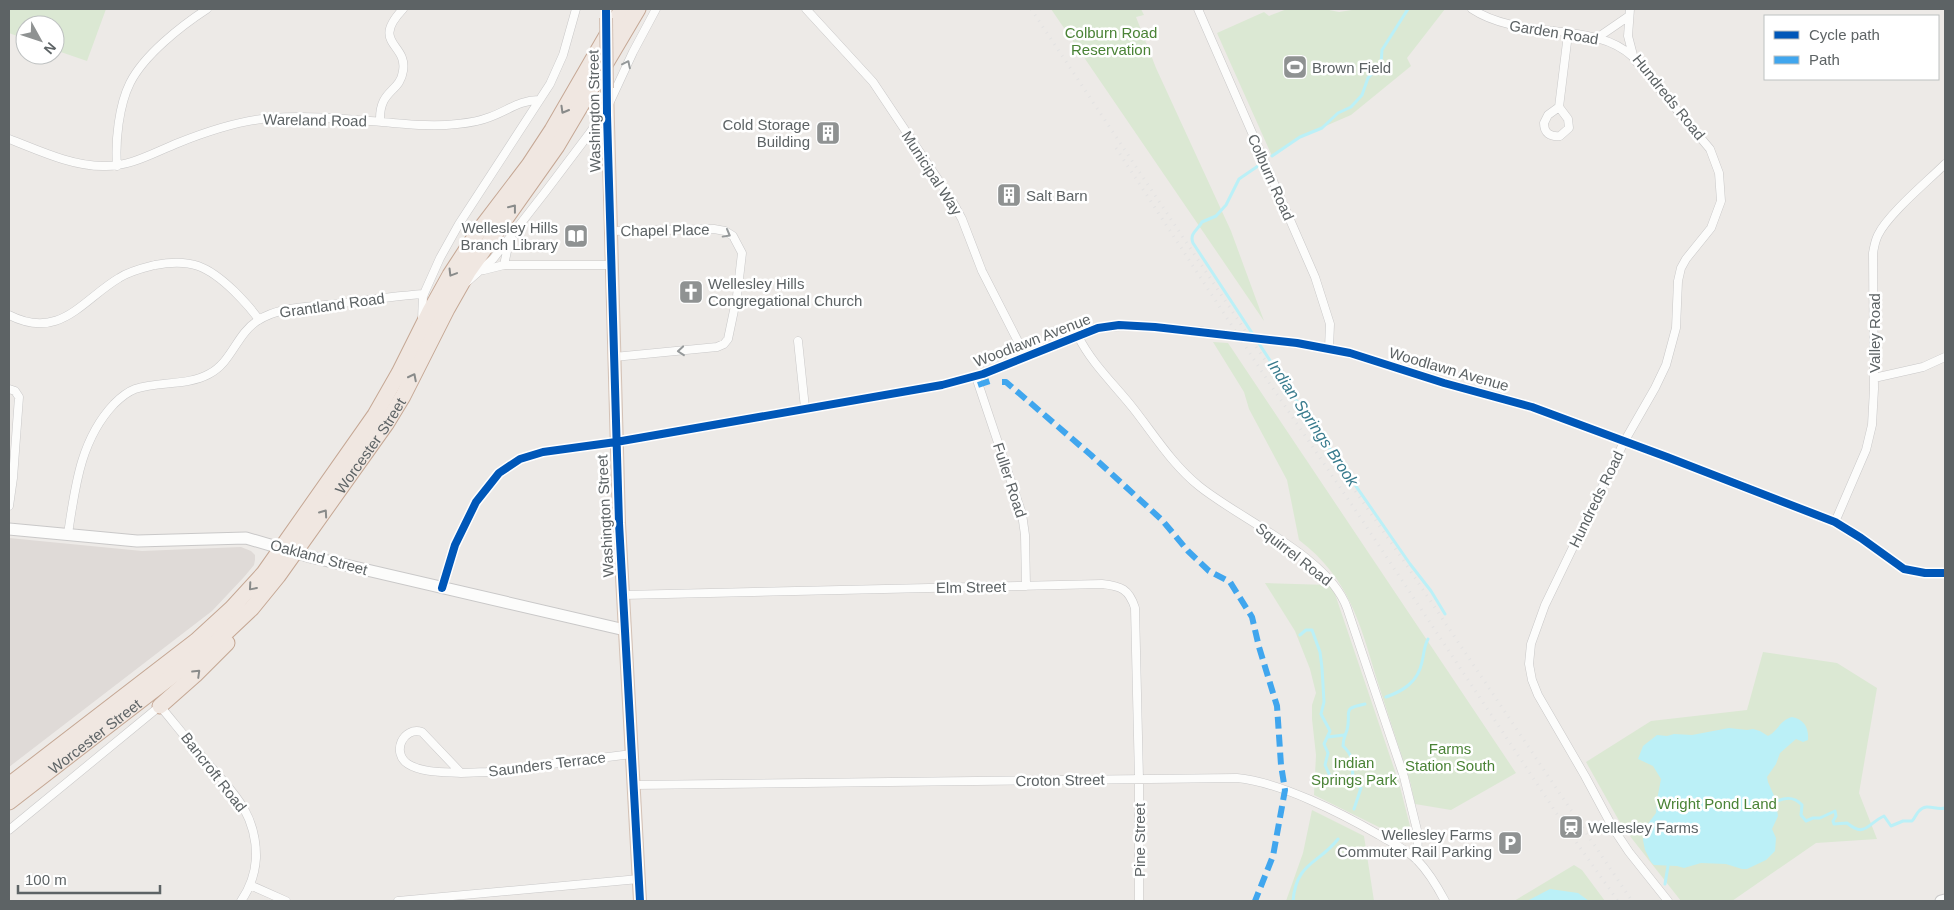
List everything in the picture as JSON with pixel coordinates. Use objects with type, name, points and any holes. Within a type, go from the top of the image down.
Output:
[{"type":"highway","name":"Worcester Street","points":[[9,802],[216,642],[252,608],[278,576],[289,550],[399,374],[422,327],[464,254],[552,130],[622,9]]},
{"type":"highway","name":"Worcester Street","points":[[9,785],[202,636],[289,550],[394,410],[456,291],[487,243],[557,146],[638,9]]},
{"type":"highway","points":[[160,706],[227,643],[249,617],[278,576]]},
{"type":"main road","name":"Washington Street","points":[[606,14],[616,442],[640,901]]},
{"type":"street","points":[[117,166],[116,140],[124,100],[133,79],[157,50],[182,27],[206,9]]},
{"type":"street","points":[[380,122],[380,108],[384,98],[399,82],[403,72],[401,58],[392,44],[389,34],[393,20],[403,9]]},
{"type":"street","points":[[422,327],[424,294],[437,264],[456,230],[539,100],[559,65],[576,9]]},
{"type":"street","points":[[456,291],[489,263],[559,176],[607,108],[633,52],[656,9]]},
{"type":"street","name":"Municipal Way","points":[[806,9],[872,82],[946,191],[959,213],[982,270],[1026,357]]},
{"type":"street","name":"Colburn Road","points":[[1198,9],[1315,276],[1330,320],[1329,348]]},
{"type":"street","name":"Garden Road","points":[[1472,9],[1485,17],[1502,23],[1597,38],[1617,45],[1634,59]]},
{"type":"street","name":"Hundreds Road","points":[[1597,38],[1630,12]]},
{"type":"street","name":"Hundreds Road","points":[[1630,12],[1628,40],[1634,59],[1708,146],[1718,168],[1721,193],[1718,212],[1711,228],[1681,268],[1678,281],[1676,328],[1669,359],[1655,388],[1624,442],[1542,611],[1531,644],[1530,668],[1538,695],[1616,833],[1668,901]]},
{"type":"street","points":[[1559,107],[1568,34]]},
{"type":"street","name":"Wareland Road","points":[[9,139],[84,164],[117,166],[138,160],[207,132],[254,120],[294,117],[430,126],[459,124],[490,117],[524,101],[539,100]]},
{"type":"street","name":"Valley Road","points":[[1835,522],[1870,438],[1874,378],[1873,253],[1875,242],[1879,233],[1893,215],[1945,164]]},
{"type":"street","points":[[504,265],[508,248],[527,216]]},
{"type":"street","name":"Chapel Place","points":[[610,231],[714,229],[725,231],[733,236],[742,253],[737,296],[728,339],[724,344],[717,347],[614,357]]},
{"type":"street","points":[[9,315],[34,323],[64,318],[81,308],[126,274],[151,266],[182,262],[200,266],[219,278],[246,304],[259,320]]},
{"type":"street","points":[[476,275],[486,269],[504,265],[611,265]]},
{"type":"street","name":"Grantland Road","points":[[68,534],[77,476],[90,436],[105,413],[121,397],[134,390],[156,384],[199,378],[212,373],[225,362],[244,334],[259,320],[276,312],[424,294]]},
{"type":"street","name":"Woodlawn Avenue","points":[[442,588],[455,545],[482,492],[499,473],[513,463],[535,454],[616,442],[932,387],[976,377],[1098,328],[1118,326],[1145,326],[1329,348],[1450,385],[1532,407],[1742,485],[1835,522],[1904,569],[1921,573],[1945,573]]},
{"type":"street","name":"Squirrel Road","points":[[1078,336],[1090,359],[1131,405],[1169,458],[1180,470],[1217,500],[1266,530],[1317,568],[1338,589],[1347,608],[1404,777],[1418,834],[1417,860]]},
{"type":"street","points":[[798,341],[805,408]]},
{"type":"street","points":[[1874,378],[1923,367],[1945,357]]},
{"type":"street","name":"Fuller Road","points":[[976,377],[1022,514],[1025,530],[1026,586]]},
{"type":"street","points":[[9,389],[15,391],[19,397],[9,506]]},
{"type":"street","name":"Oakland Street","points":[[9,529],[138,541],[243,537],[442,588],[625,630]]},
{"type":"street","name":"Elm Street","points":[[623,594],[1115,586],[1125,590],[1132,598],[1135,608],[1139,779]]},
{"type":"street","points":[[9,830],[160,706]]},
{"type":"street","name":"Bancroft Road","points":[[160,706],[235,795],[246,811],[256,841],[255,868],[250,885],[241,901]]},
{"type":"street","name":"Saunders Terrace","points":[[461,772],[422,732],[411,732],[403,738],[400,754],[408,763],[430,770],[461,772],[487,772],[632,754]]},
{"type":"street","name":"Croton Street","points":[[634,785],[1237,778],[1264,783],[1285,790],[1354,821],[1398,846],[1417,860],[1429,874],[1445,901]]},
{"type":"street","name":"Pine Street","points":[[1139,779],[1139,901]]},
{"type":"street","points":[[398,901],[639,879]]},
{"type":"street","points":[[250,885],[286,901]]},
{"type":"street","points":[[1941,901],[1945,900]]},
{"type":"shaded area","points":[[9,538],[142,551],[241,547],[251,551],[255,555],[255,560],[254,565],[244,577],[212,611],[9,767]]},
{"type":"green space","points":[[9,9],[106,9],[87,61],[65,53],[65,15],[15,15],[15,35],[9,33]]},
{"type":"green space","name":"Colburn Road Reservation","points":[[1051,9],[1141,9],[1144,15],[1136,17],[1156,68],[1231,231],[1264,321]]},
{"type":"green space","points":[[1287,9],[1324,9],[1339,12],[1358,9],[1445,9],[1407,58],[1411,66],[1351,115],[1300,137],[1272,156],[1217,33],[1264,12],[1269,16]]},
{"type":"green space","name":"Farms Station South","points":[[1213,342],[1228,343],[1516,773],[1451,810],[1415,804],[1410,781],[1358,621],[1341,586],[1330,570],[1299,540],[1287,480],[1249,409],[1244,392]]},
{"type":"green space","name":"Indian Springs Park","points":[[1265,583],[1329,585],[1335,594],[1399,783],[1411,830],[1401,838],[1314,795],[1316,755],[1312,705],[1316,693],[1310,669],[1295,631]]},
{"type":"green space","name":"Wright Pond Land","points":[[1763,652],[1837,663],[1877,688],[1859,793],[1877,839],[1816,843],[1732,901],[1681,901],[1622,826],[1586,762],[1651,721],[1747,710]]},
{"type":"green space","name":"Indian Springs Park","points":[[1312,810],[1364,836],[1374,901],[1286,901],[1303,853]]},
{"type":"green space","points":[[1574,865],[1582,870],[1605,901],[1514,901]]},
{"type":"water","points":[[1792,717],[1803,722],[1808,732],[1808,740],[1803,742],[1796,739],[1780,753],[1776,764],[1767,777],[1775,798],[1778,816],[1772,829],[1776,838],[1775,851],[1766,860],[1747,869],[1726,864],[1701,863],[1684,868],[1654,865],[1645,850],[1643,840],[1647,825],[1656,813],[1661,779],[1653,766],[1638,759],[1643,746],[1657,735],[1692,735],[1729,728],[1753,729],[1768,736],[1788,718]]},
{"type":"water","points":[[1550,889],[1578,893],[1589,901],[1527,901]]},
{"type":"waterway","name":"Indian Springs Brook","points":[[1272,156],[1300,137],[1322,128],[1338,113],[1351,107],[1362,95],[1368,78],[1381,64],[1382,50],[1408,9]]},
{"type":"waterway","name":"Indian Springs Brook","points":[[1258,166],[1239,179],[1226,205],[1216,216],[1202,222],[1193,234],[1193,243],[1294,397],[1410,564],[1431,591],[1445,614]]},
{"type":"waterway","points":[[1300,635],[1306,630],[1312,630],[1320,652],[1324,702],[1321,714],[1330,731],[1324,744],[1328,753],[1325,765],[1330,776],[1336,782],[1354,783]]},
{"type":"waterway","name":"Indian Springs Brook","points":[[1386,697],[1404,689],[1417,675],[1428,639]]},
{"type":"waterway","name":"Indian Springs Brook","points":[[1354,809],[1361,788],[1354,783],[1352,759],[1343,744],[1348,724],[1348,712],[1352,708],[1365,704]]},
{"type":"waterway","points":[[1328,737],[1344,735]]},
{"type":"waterway","points":[[1775,802],[1786,798],[1796,800],[1802,805],[1801,815],[1806,821],[1820,818],[1835,811],[1834,824],[1847,823],[1858,829],[1866,828],[1884,816],[1891,826],[1903,821],[1912,821],[1922,808],[1945,808]]},
{"type":"waterway","name":"Indian Springs Brook","points":[[1293,901],[1295,888],[1304,871],[1338,839]]},
{"type":"waterway","points":[[1665,884],[1668,866]]},
{"type":"railway","points":[[1031,9],[1254,344],[1403,560],[1632,901]]},
{"type":"railway","points":[[1116,148],[1266,378],[1569,832],[1618,901]]},
{"type":"marked path","points":[[978,385],[990,381]]},
{"type":"marked path","points":[[1002,382],[1006,382],[1091,455],[1162,520],[1188,551],[1209,571],[1230,582],[1252,617],[1277,706],[1281,765],[1285,790],[1273,856],[1255,901]]},
{"type":"cycle path","points":[[606,9],[607,115],[619,523],[640,901]]},
{"type":"cycle path","points":[[442,588],[455,545],[476,502],[499,473],[520,459],[543,452],[616,442],[942,385],[983,374],[1098,328],[1119,325],[1155,327],[1297,343],[1350,353],[1444,383],[1532,407],[1835,522],[1904,569],[1925,573],[1945,573]]},
{"type":"place","name":"Brown Field","points":[[1295,67]]},
{"type":"place","name":"Cold Storage Building","points":[[828,133]]},
{"type":"place","name":"Salt Barn","points":[[1009,195]]},
{"type":"place","name":"Wellesley Hills Branch Library","points":[[576,236]]},
{"type":"place","name":"Wellesley Hills Congregational Church","points":[[691,292]]},
{"type":"place","name":"Wellesley Farms","points":[[1571,827]]},
{"type":"place","name":"Wellesley Farms Commuter Rail Parking","points":[[1510,843]]}]
